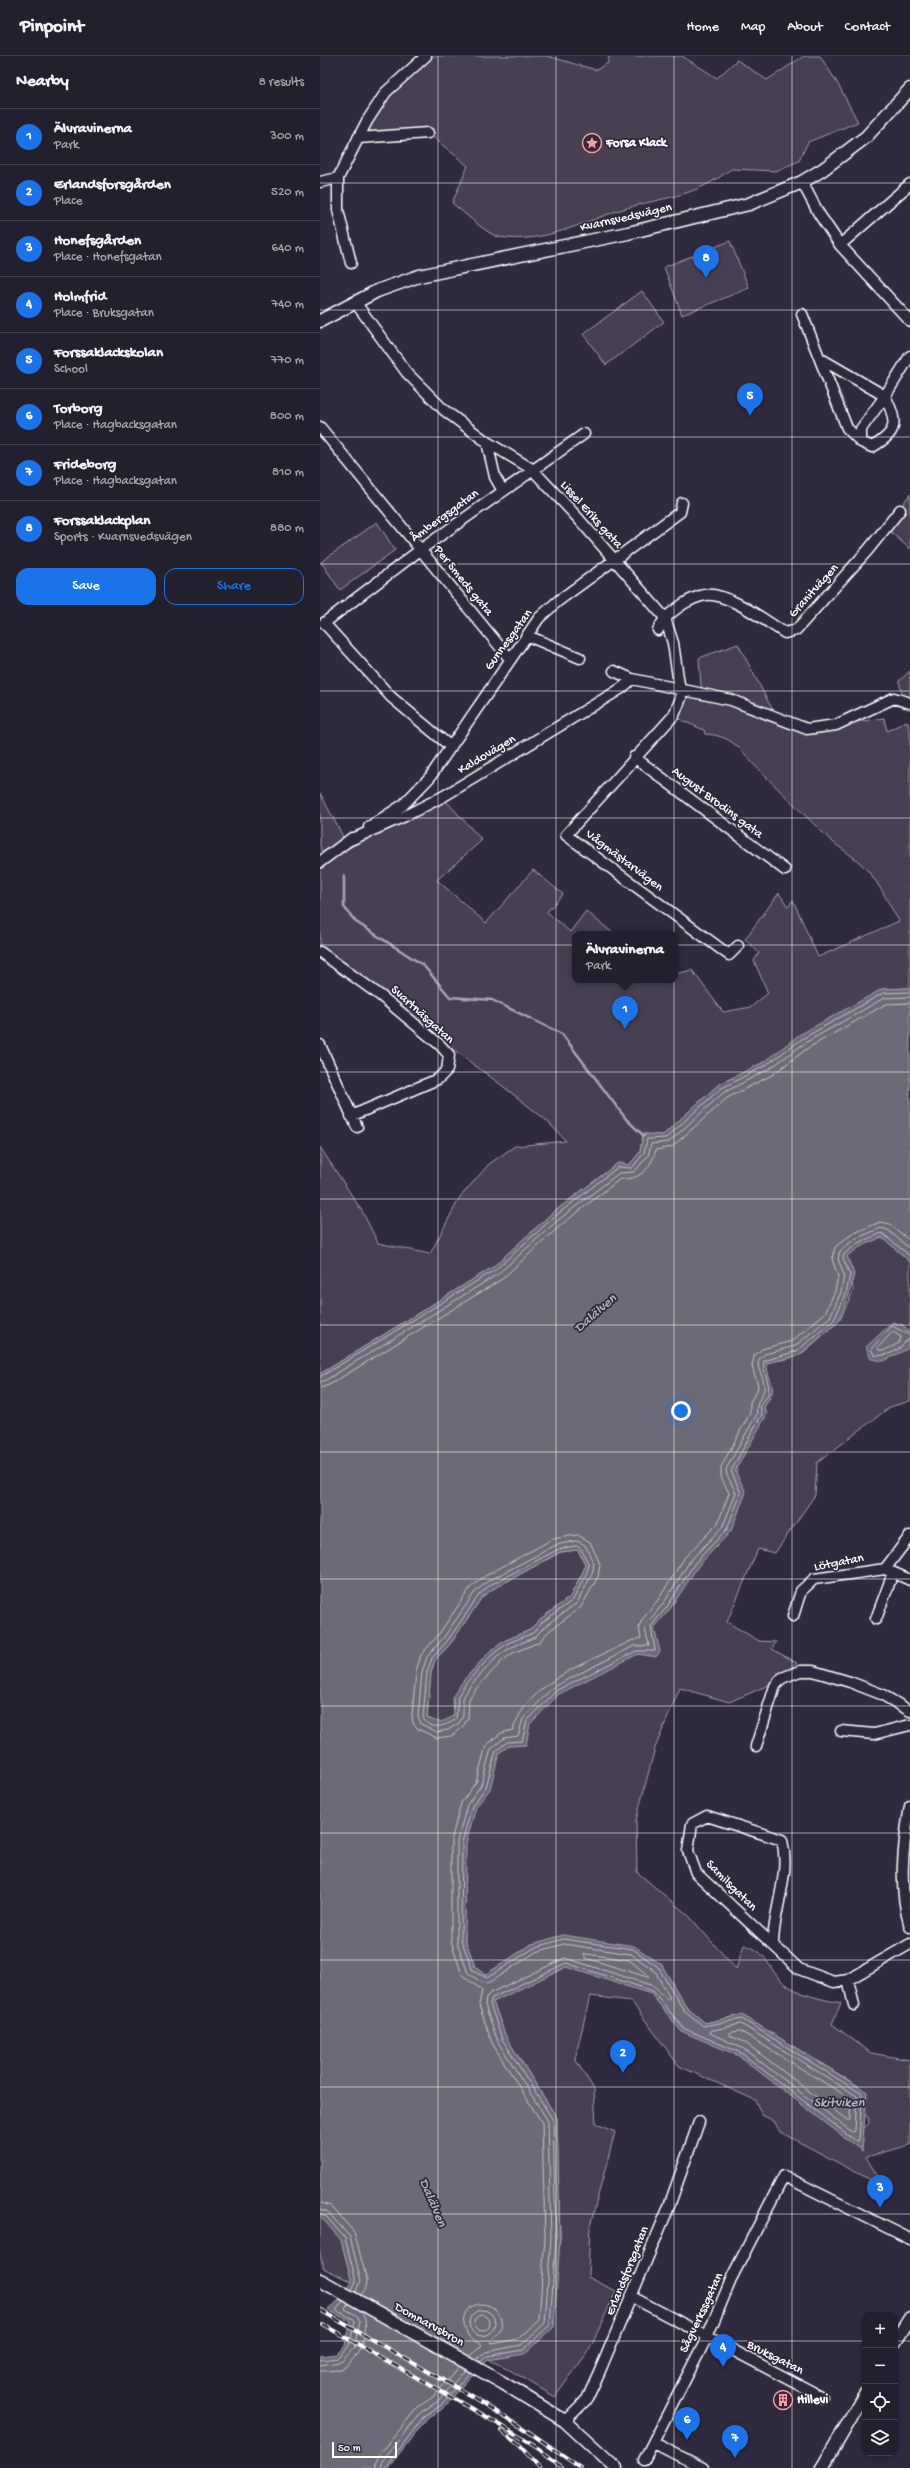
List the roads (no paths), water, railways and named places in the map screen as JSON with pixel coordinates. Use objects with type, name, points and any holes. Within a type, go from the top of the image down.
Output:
[{"type":"street","points":[[351,263],[338,210],[338,178],[358,138],[386,92],[426,56]]},
{"type":"street","name":"Kvarnsvedsvägen","points":[[320,321],[377,291],[419,276],[628,233],[749,204],[802,182],[822,170],[866,137],[910,89]]},
{"type":"street","points":[[358,138],[428,133]]},
{"type":"street","points":[[320,182],[338,178]]},
{"type":"street","points":[[802,182],[819,214],[840,244],[910,321]]},
{"type":"street","points":[[840,244],[910,184]]},
{"type":"street","name":"Lissel Eriks gata","points":[[355,302],[407,373],[444,410],[487,442],[532,469],[665,618]]},
{"type":"street","points":[[802,314],[847,428],[861,442],[872,447],[888,437],[893,425],[892,410],[885,396],[821,359]]},
{"type":"street","points":[[861,442],[861,428],[885,396],[910,356]]},
{"type":"street","name":"Per Smeds gata","points":[[320,427],[510,659]]},
{"type":"street","name":"Åmbergsgatan","points":[[450,747],[391,697],[324,623],[420,550],[532,469],[584,434]]},
{"type":"street","points":[[487,442],[495,477],[503,491]]},
{"type":"street","name":"Gunnesgatan","points":[[348,841],[402,805],[430,777],[539,618],[558,601],[615,561],[680,512],[682,503]]},
{"type":"street","name":"Granitvägen","points":[[658,630],[665,618],[690,600],[706,594],[723,597],[785,633],[796,630],[868,550],[900,510]]},
{"type":"street","points":[[665,618],[673,643],[679,689]]},
{"type":"street","points":[[528,636],[580,658]]},
{"type":"street","points":[[614,671],[632,679],[731,700],[807,729],[836,725],[894,698],[910,703]]},
{"type":"street","name":"Kaldovägen","points":[[348,841],[406,816],[444,796],[622,688],[632,679]]},
{"type":"street","name":"Vågmästarvägen","points":[[679,689],[680,698],[674,715],[566,835],[729,955],[738,946]]},
{"type":"street","name":"August Brodins gata","points":[[634,758],[784,870]]},
{"type":"street","points":[[320,862],[348,841]]},
{"type":"street","name":"Svartnäsgatan","points":[[320,952],[381,996],[440,1045],[449,1055],[447,1070],[438,1079],[351,1116]]},
{"type":"street","points":[[320,1045],[357,1127]]},
{"type":"street","points":[[876,1619],[889,1571],[910,1536]]},
{"type":"street","points":[[889,1571],[910,1580]]},
{"type":"street","name":"Lötgatan","points":[[793,1616],[801,1590],[814,1580],[889,1571]]},
{"type":"street","points":[[756,1746],[775,1686],[782,1678],[800,1671],[813,1671],[850,1682],[881,1694],[910,1711]]},
{"type":"street","points":[[841,1730],[874,1734],[910,1725]]},
{"type":"street","points":[[910,1806],[903,1843],[902,1873],[906,1912],[910,1927]]},
{"type":"street","name":"Samilsgatan","points":[[773,1945],[773,1928],[782,1885],[785,1851],[782,1840],[708,1816],[692,1824],[688,1851],[696,1873],[773,1945],[799,1969],[834,1982],[848,1980]]},
{"type":"street","points":[[854,2005],[848,1980],[910,1944]]},
{"type":"street","name":"Erlandsforsgatan","points":[[565,2421],[587,2398],[632,2297],[670,2202],[699,2122]]},
{"type":"street","name":"Sågverkssgatan","points":[[644,2460],[707,2337],[733,2276],[784,2176],[910,2239]]},
{"type":"street","name":"Domnarvsbron","points":[[320,2280],[503,2383],[565,2421],[616,2468]]},
{"type":"street","name":"Bruksgatan","points":[[632,2297],[822,2397]]},
{"type":"street","points":[[898,2337],[910,2318]]},
{"type":"street","points":[[822,2468],[862,2399]]},
{"type":"street","points":[[654,2443],[703,2468]]},
{"type":"water","points":[[910,988],[910,1262],[882,1237],[860,1247],[847,1256],[854,1274],[849,1295],[838,1322],[799,1355],[767,1363],[767,1370],[773,1388],[772,1393],[764,1407],[767,1414],[735,1471],[746,1492],[731,1531],[698,1566],[670,1609],[654,1628],[660,1651],[656,1657],[638,1654],[559,1694],[530,1724],[526,1745],[509,1746],[499,1753],[490,1789],[476,1807],[466,1843],[465,1939],[475,1967],[485,1975],[532,1944],[563,1935],[634,1946],[661,1964],[686,2007],[705,2023],[742,2015],[867,2092],[862,2151],[739,2056],[681,2031],[651,1994],[566,1967],[493,2002],[506,2037],[557,2118],[560,2238],[554,2327],[525,2354],[488,2360],[468,2379],[443,2409],[428,2417],[388,2468],[320,2468],[320,2356],[337,2354],[345,2345],[351,2322],[328,2310],[340,2299],[352,2282],[341,2240],[320,2216],[320,1374],[493,1267],[551,1214],[618,1163],[629,1165],[640,1152],[643,1134],[663,1135],[718,1085],[764,1062],[799,1035],[882,989]],"holes":[[[578,1550],[585,1564],[584,1570],[570,1597],[539,1620],[530,1630],[506,1640],[491,1650],[463,1681],[453,1696],[454,1715],[447,1720],[440,1722],[434,1721],[427,1717],[431,1673],[435,1660],[451,1643],[482,1597],[493,1589],[560,1552]]]},
{"type":"water","points":[[893,1322],[903,1325],[910,1333],[907,1349],[884,1361],[871,1359],[866,1347]]},
{"type":"waterway","points":[[344,875],[344,907],[356,922],[423,965],[450,997],[492,1000],[562,1034],[626,1119],[644,1136]]},
{"type":"railway","points":[[320,2310],[471,2396],[529,2432],[581,2468]]},
{"type":"railway","points":[[322,2324],[502,2426],[539,2449],[561,2468]]},
{"type":"railway","points":[[502,2431],[519,2445],[540,2468]]},
{"type":"place","name":"Forsa Klack","points":[[592,143]]},
{"type":"place","name":"Forssaklackplan","points":[[706,278]]},
{"type":"place","name":"Forssaklackskolan","points":[[750,416]]},
{"type":"place","name":"Älvravinerna","points":[[625,1029]]},
{"type":"place","name":"Erlandsforsgården","points":[[623,2073]]},
{"type":"place","name":"Honefsgården","points":[[880,2208]]},
{"type":"place","name":"Holmfrid","points":[[723,2367]]},
{"type":"place","name":"Hillevi","points":[[783,2400]]},
{"type":"place","name":"Torborg","points":[[687,2440]]},
{"type":"place","name":"Frideborg","points":[[735,2458]]},
{"type":"water label","name":"Dalälven","points":[[596,1314]]},
{"type":"water label","name":"Skitviken","points":[[839,2103]]},
{"type":"water label","name":"Dalälven","points":[[432,2203]]}]
